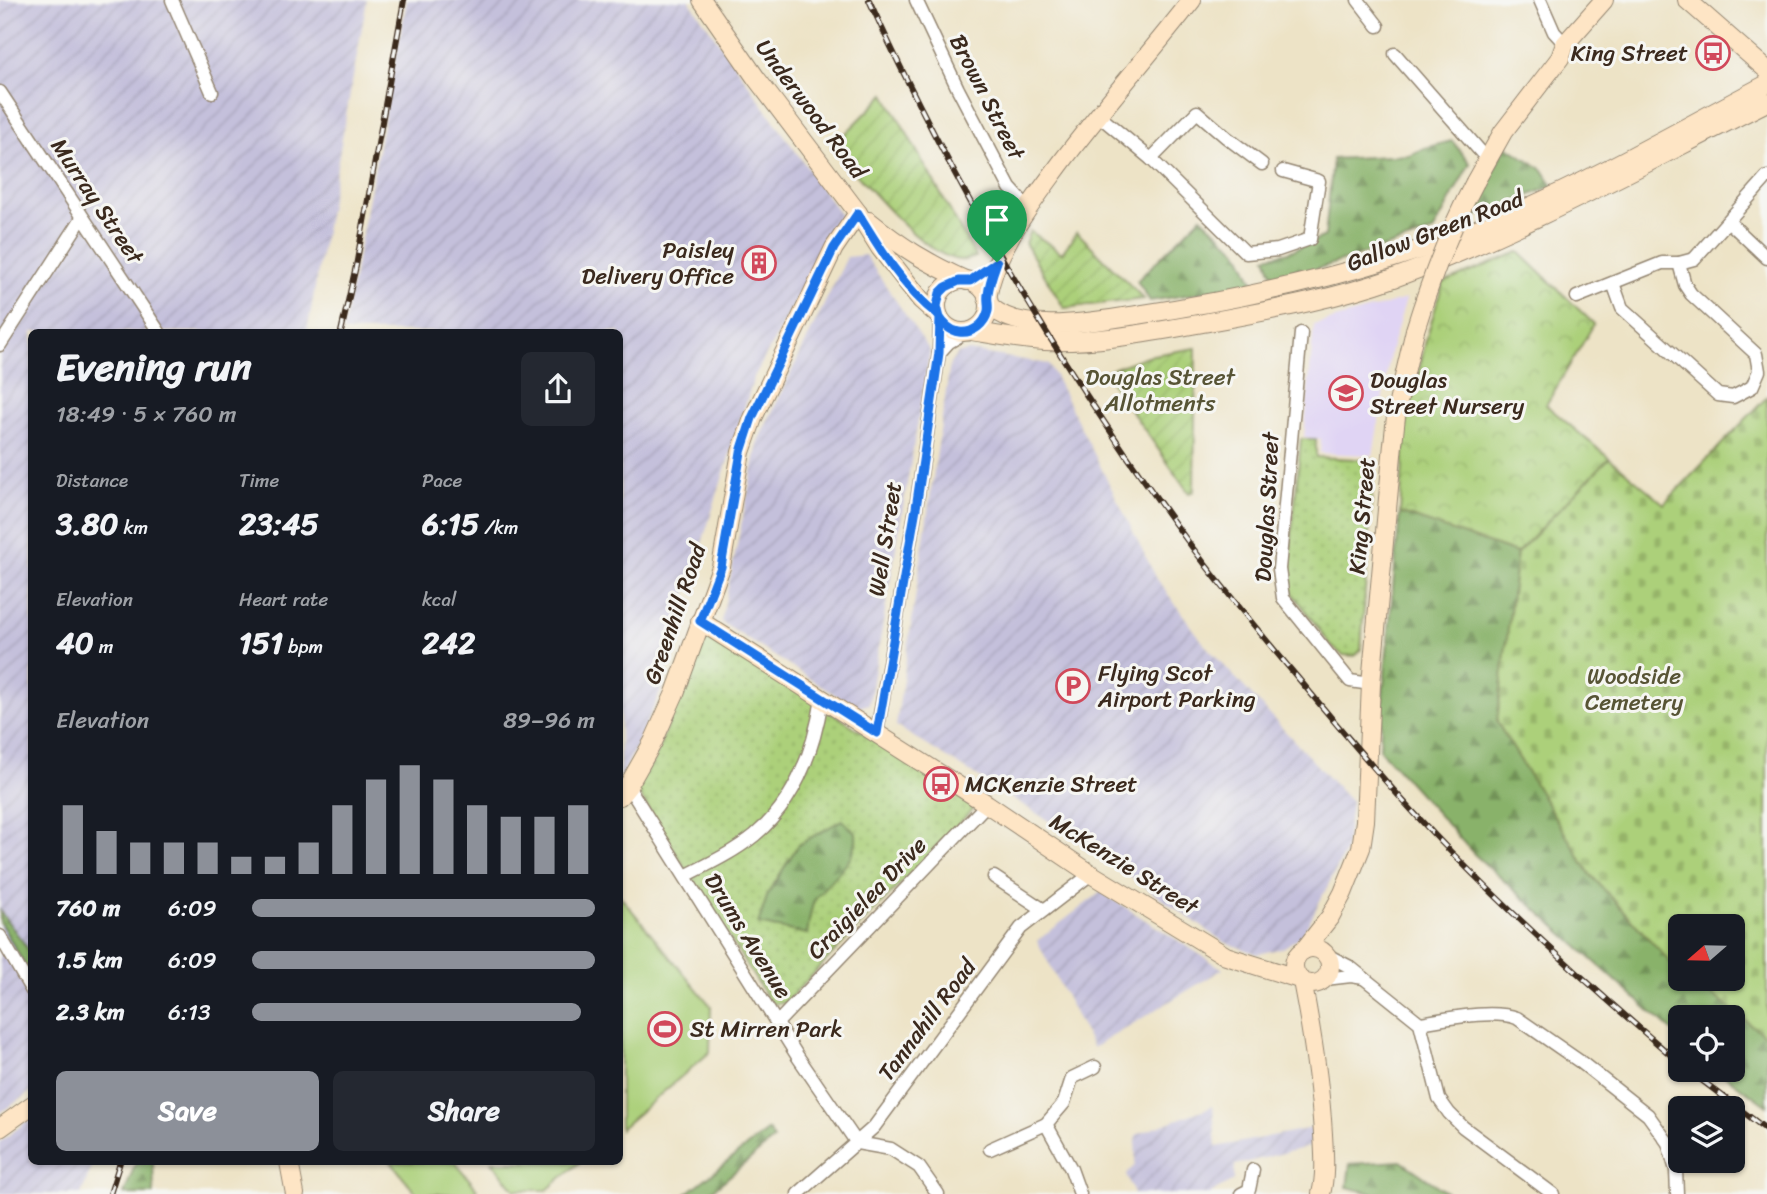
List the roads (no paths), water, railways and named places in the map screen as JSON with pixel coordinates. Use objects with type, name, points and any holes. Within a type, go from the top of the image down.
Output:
[{"type":"street","points":[[172,0],[212,92]]},
{"type":"street","name":"Underwood Road","points":[[702,0],[756,78],[858,213],[900,275],[939,317]]},
{"type":"street","name":"Brown Street","points":[[916,0],[1010,188],[1028,208]]},
{"type":"street","points":[[939,353],[949,342],[985,320],[997,262],[1028,208],[1098,115],[1192,0]]},
{"type":"street","points":[[1359,0],[1378,26]]},
{"type":"street","points":[[1540,0],[1554,32],[1565,44]]},
{"type":"street","name":"King Street","points":[[1302,952],[1330,917],[1361,848],[1365,821],[1371,684],[1392,444],[1397,407],[1415,330],[1428,289],[1455,219],[1503,132],[1560,58],[1565,44],[1604,0]]},
{"type":"street","points":[[1687,0],[1767,70]]},
{"type":"street","points":[[1395,54],[1487,159]]},
{"type":"street","name":"Gallow Green Road","points":[[988,302],[1004,317],[1026,322],[1047,324],[1088,321],[1201,305],[1337,275],[1419,250],[1513,214],[1604,171],[1767,84]]},
{"type":"street","name":"Murray Street","points":[[0,92],[157,329]]},
{"type":"street","name":"Gallow Green Road","points":[[969,331],[1045,341],[1081,341],[1133,335],[1301,303],[1391,278],[1478,245],[1558,208],[1767,102]]},
{"type":"street","points":[[1151,159],[1197,112],[1262,164]]},
{"type":"street","points":[[1098,115],[1151,159],[1246,254],[1278,250],[1310,239],[1319,181],[1283,171]]},
{"type":"street","points":[[1577,297],[1662,263],[1679,263],[1694,258],[1767,177]]},
{"type":"street","name":"Underwood Road","points":[[858,213],[907,251],[968,281]]},
{"type":"street","name":"Greenhill Road","points":[[624,791],[653,742],[675,692],[721,567],[741,452],[752,418],[834,248],[858,213]]},
{"type":"street","points":[[0,345],[82,218]]},
{"type":"street","points":[[1729,222],[1767,258]]},
{"type":"street","points":[[968,281],[997,262]]},
{"type":"street","points":[[1613,283],[1622,308],[1718,395],[1733,397],[1752,387],[1759,371],[1756,354],[1690,294],[1679,263]]},
{"type":"street","points":[[969,331],[952,330],[939,317],[937,306],[940,293],[959,281],[968,281],[979,286],[988,302]]},
{"type":"street","name":"Well Street","points":[[877,733],[916,508],[939,353],[939,317]]},
{"type":"street","name":"Douglas Street","points":[[1301,333],[1279,569],[1283,598],[1350,681],[1371,684]]},
{"type":"street","name":"McKenzie Street","points":[[700,621],[987,804],[1091,874],[1226,956],[1300,980]]},
{"type":"street","points":[[685,876],[754,836],[780,810],[802,773],[817,728],[821,699]]},
{"type":"street","name":"Drums Avenue","points":[[624,791],[685,876],[798,1057],[857,1143]]},
{"type":"street","name":"Craigielea Drive","points":[[778,1022],[987,804]]},
{"type":"street","name":"Tannahill Road","points":[[798,1194],[874,1127],[1021,929],[1091,874]]},
{"type":"street","points":[[994,877],[1044,910]]},
{"type":"street","name":"King Street","points":[[1325,954],[1330,917]]},
{"type":"street","points":[[0,936],[28,984]]},
{"type":"street","points":[[1314,1041],[1294,963],[1302,952],[1314,948],[1350,967],[1420,1023],[1439,1099],[1449,1113],[1463,1127],[1553,1194]]},
{"type":"street","name":"McKenzie Street","points":[[1242,961],[1266,960],[1302,952]]},
{"type":"street","points":[[1321,1194],[1325,1179],[1314,1010],[1330,968],[1325,954]]},
{"type":"street","points":[[1300,980],[1310,984],[1351,976],[1364,978]]},
{"type":"street","points":[[1420,1023],[1494,1014],[1517,1018],[1582,1063],[1648,1115],[1668,1143],[1676,1170],[1677,1194]]},
{"type":"street","points":[[990,1149],[1046,1124],[1064,1103],[1072,1078],[1095,1067]]},
{"type":"street","points":[[0,1128],[28,1108]]},
{"type":"street","points":[[1046,1124],[1072,1171],[1080,1194]]},
{"type":"street","points":[[857,1143],[891,1149],[919,1167],[938,1194]]},
{"type":"street","points":[[290,1165],[295,1194]]},
{"type":"street","points":[[1241,1194],[1249,1190],[1253,1170]]},
{"type":"railway","points":[[342,329],[356,266],[404,0]]},
{"type":"railway","points":[[869,0],[939,143],[1016,282],[1101,417],[1205,565],[1339,727],[1432,832],[1535,934],[1668,1052]]},
{"type":"railway","points":[[1704,1082],[1767,1130]]},
{"type":"railway","points":[[110,1194],[119,1165]]},
{"type":"place","name":"King Street","points":[[1713,53]]},
{"type":"place","name":"Paisley Delivery Office","points":[[759,263]]},
{"type":"place","name":"Douglas Street Nursery","points":[[1346,393]]},
{"type":"place","name":"Flying Scot Airport Parking","points":[[1073,686]]},
{"type":"place","name":"MCKenzie Street","points":[[941,784]]},
{"type":"place","name":"St Mirren Park","points":[[665,1029]]},
{"type":"park label","name":"Douglas Street Allotments","points":[[1160,390]]},
{"type":"park label","name":"Woodside Cemetery","points":[[1634,689]]}]
